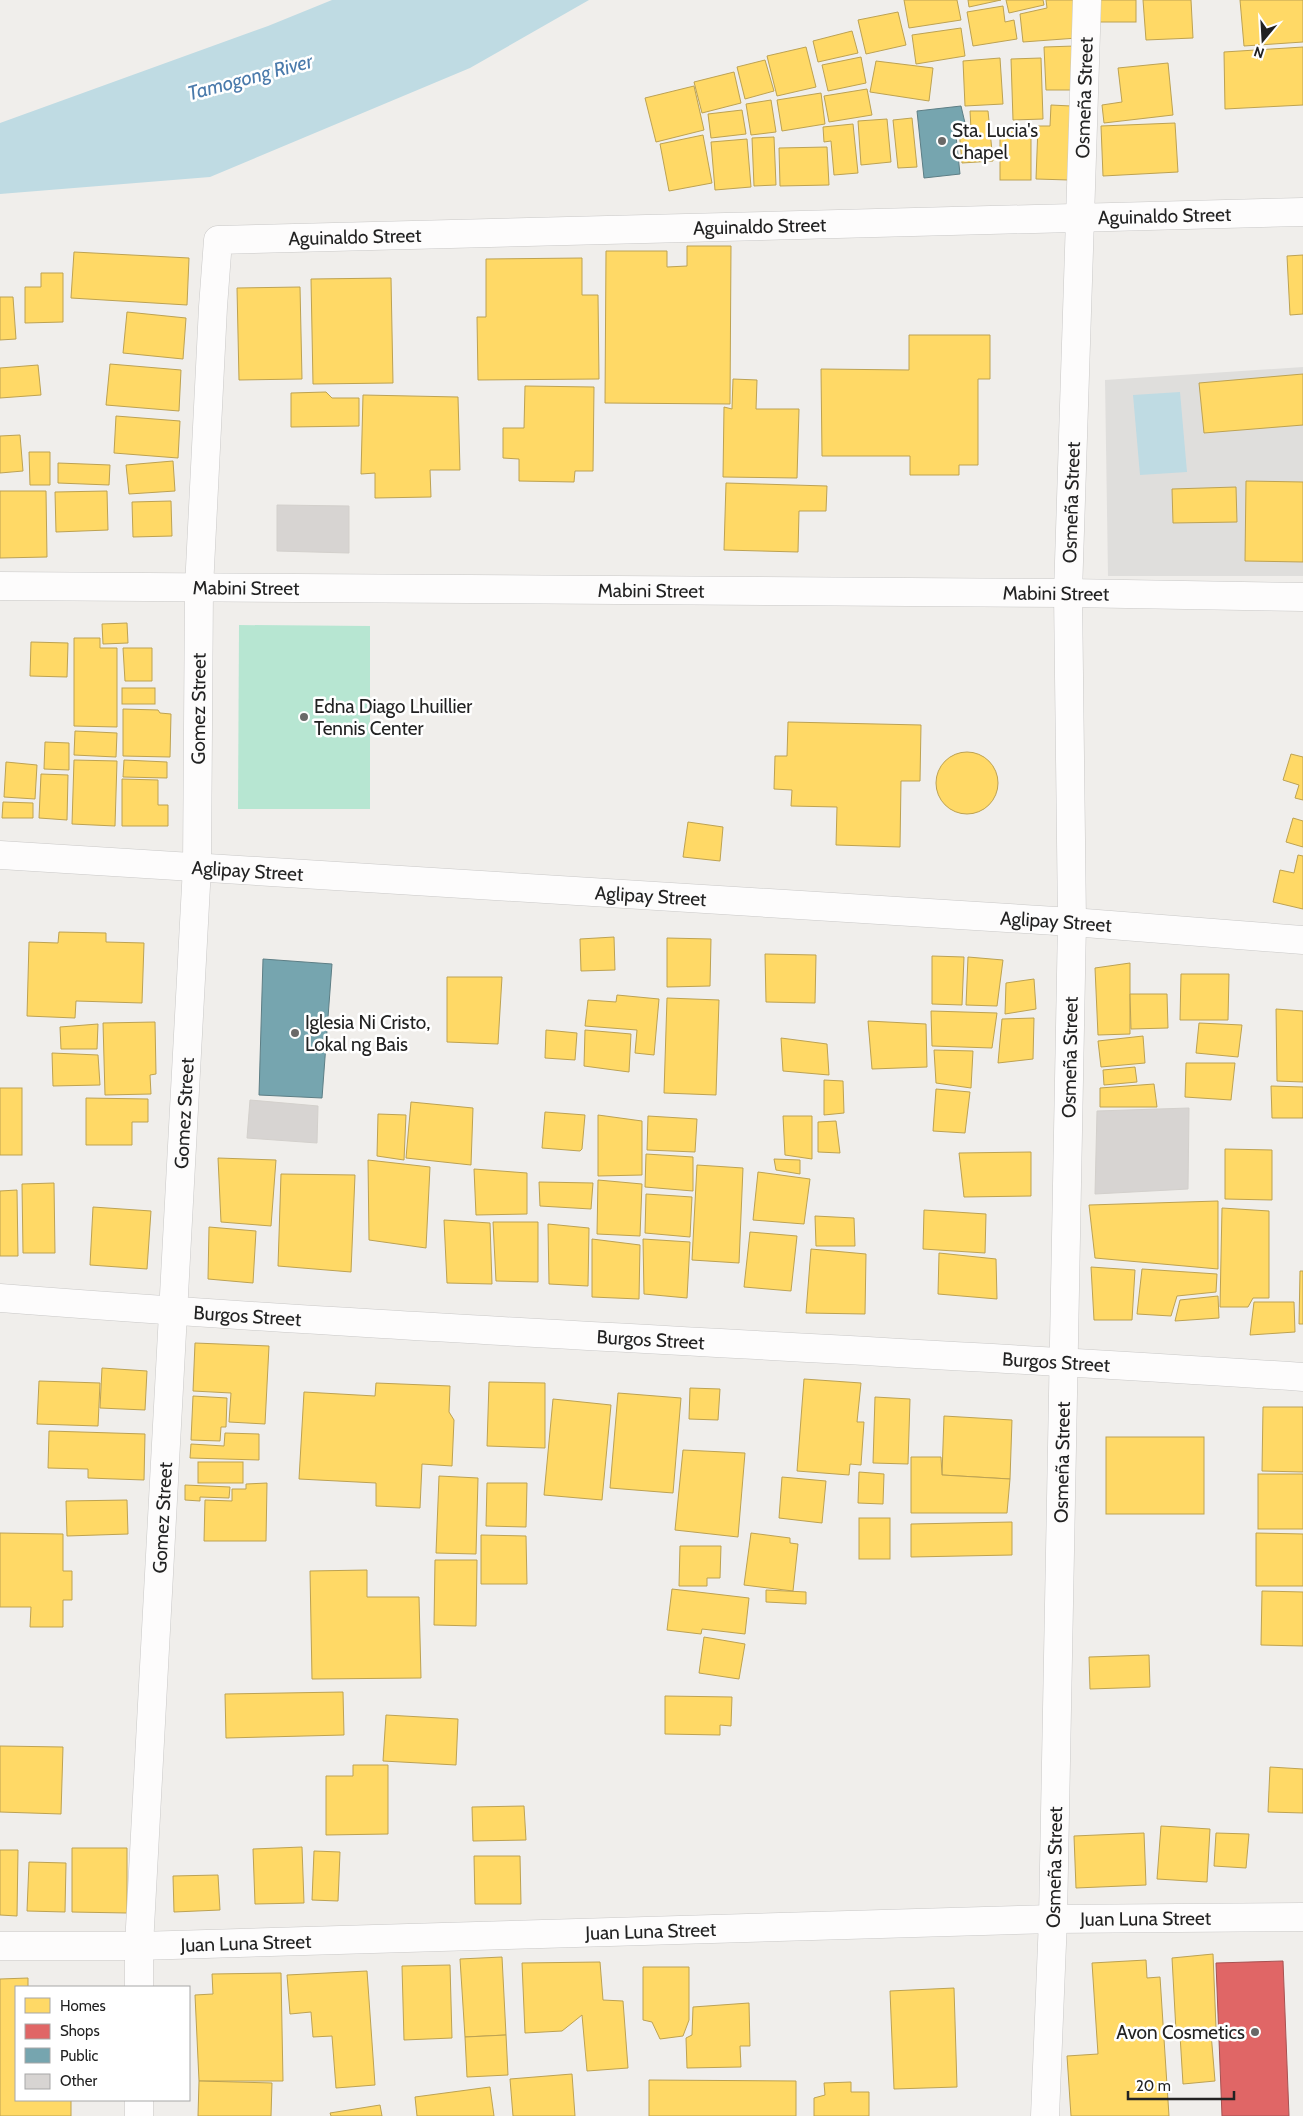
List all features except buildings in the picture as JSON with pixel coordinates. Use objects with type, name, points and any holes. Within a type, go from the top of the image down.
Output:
[{"type":"street","name":"Osmeña Street","points":[[1045,2116],[1053,1919],[1072,922],[1068,593],[1087,0]]},
{"type":"street","name":"Aguinaldo Street","points":[[218,240],[1303,212]]},
{"type":"street","name":"Gomez Street","points":[[139,1986],[139,1946],[197,867],[199,588],[212,317],[218,240]]},
{"type":"street","name":"Mabini Street","points":[[0,586],[1068,593],[1303,597]]},
{"type":"street","name":"Aglipay Street","points":[[0,855],[1072,922],[1303,940]]},
{"type":"street","name":"Burgos Street","points":[[0,1298],[173,1312],[1064,1361],[1303,1377]]},
{"type":"street","name":"Juan Luna Street","points":[[0,1946],[139,1946],[1053,1919],[1303,1917]]},
{"type":"street","points":[[138,2116],[139,2101]]},
{"type":"shaded area","points":[[1303,367],[1303,576],[1108,576],[1105,380]]},
{"type":"green space","name":"Edna Diago Lhuillier Tennis Center","points":[[239,625],[370,626],[370,809],[238,809]]},
{"type":"water","name":"Tamogong River","points":[[332,0],[589,0],[470,68],[210,177],[0,194],[0,123],[268,26]]},
{"type":"water","points":[[1180,392],[1187,472],[1140,475],[1133,395]]},
{"type":"place","name":"Sta. Lucia's Chapel","points":[[942,141]]},
{"type":"place","name":"Edna Diago Lhuillier Tennis Center","points":[[304,717]]},
{"type":"place","name":"Iglesia Ni Cristo, Lokal ng Bais","points":[[295,1033]]},
{"type":"place","name":"Avon Cosmetics","points":[[1255,2032]]}]
